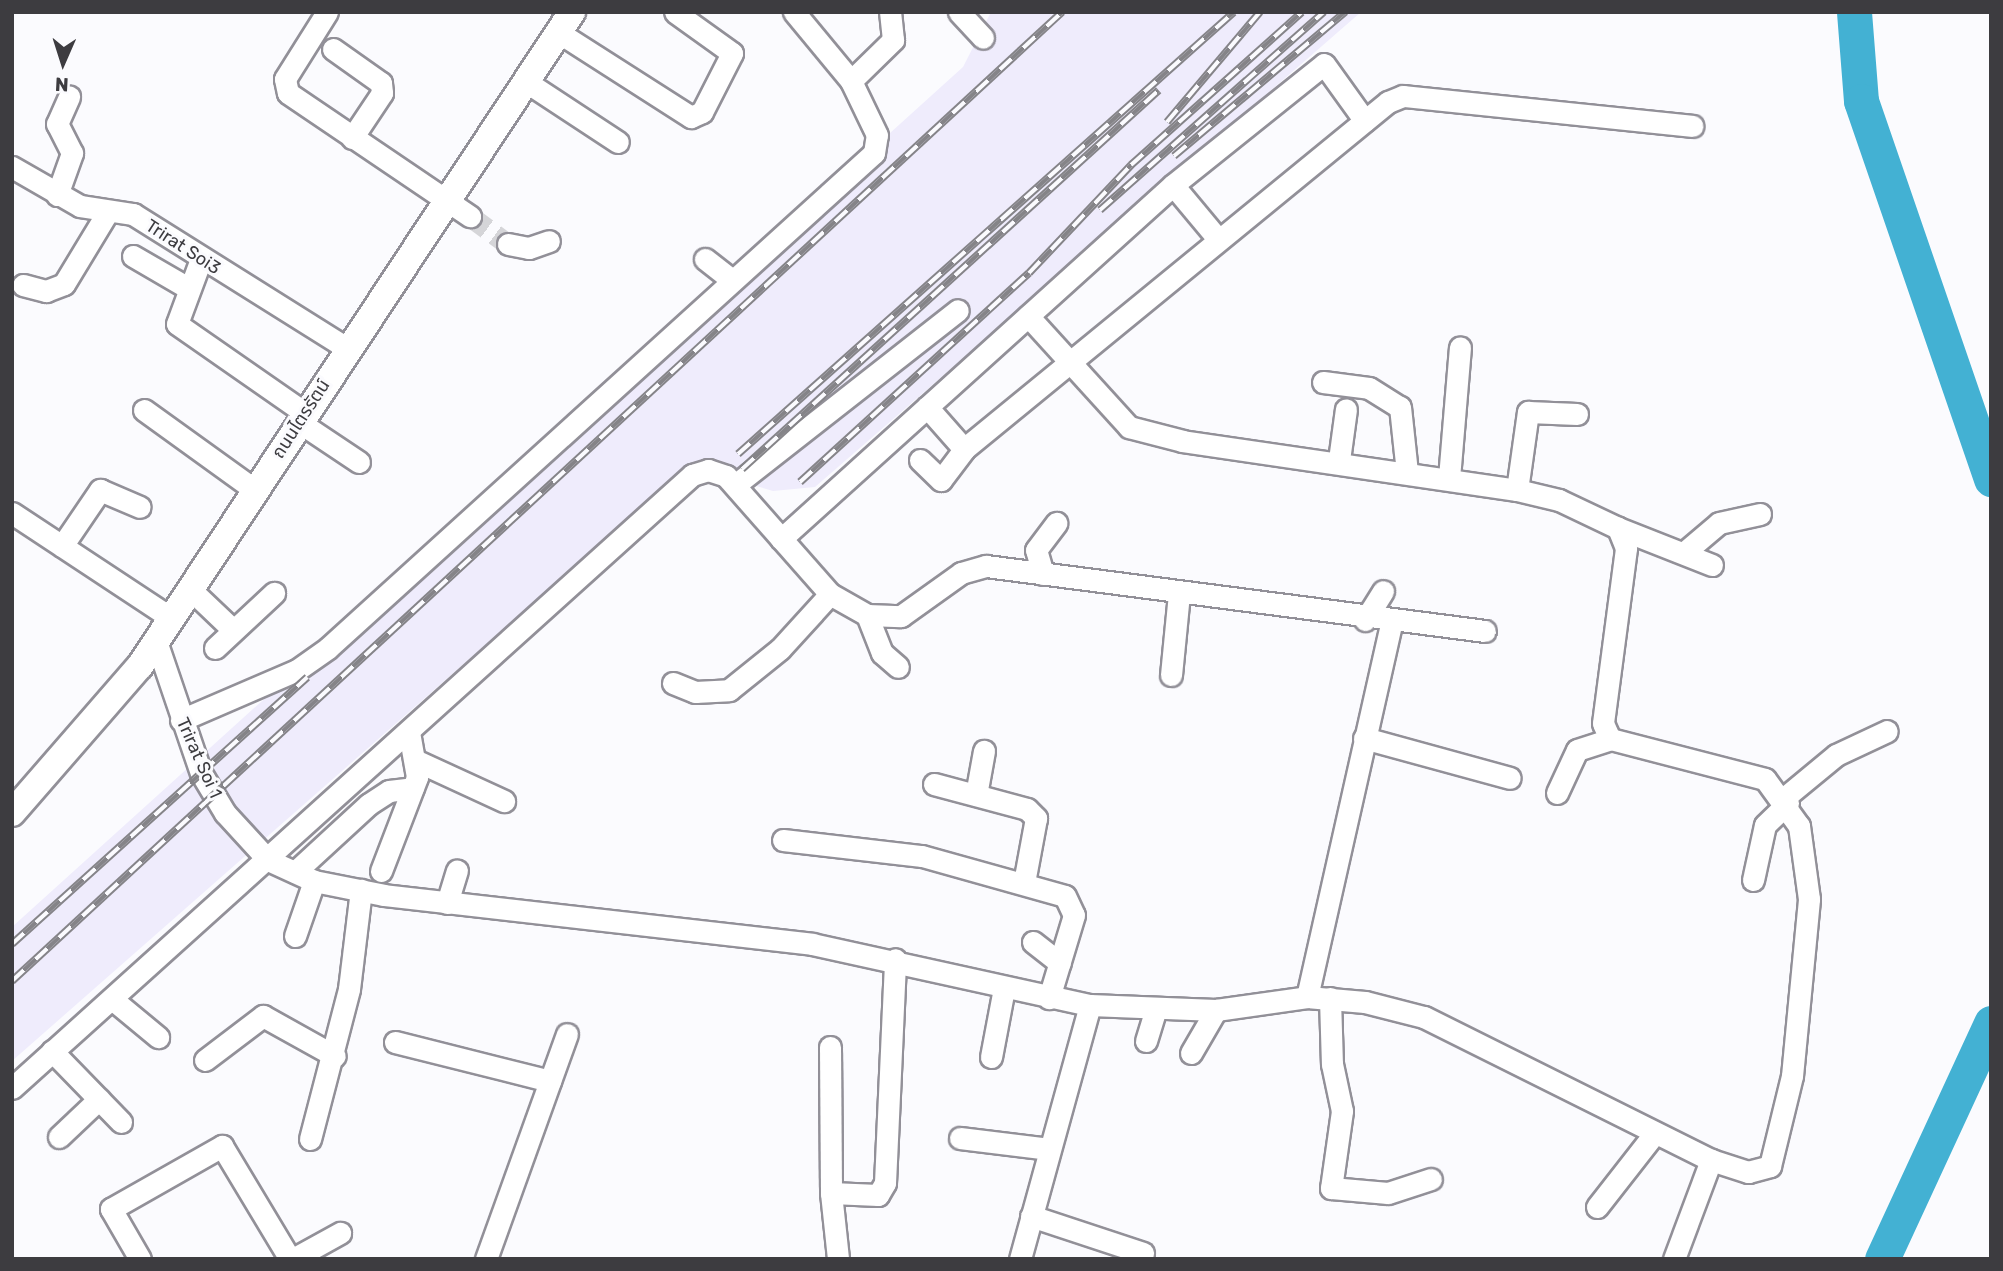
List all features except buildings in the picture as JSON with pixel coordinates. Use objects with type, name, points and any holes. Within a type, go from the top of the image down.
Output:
[{"type":"main road","name":"ถนนไตรรัตน์","points":[[12,813],[140,666],[347,348],[565,22]]},
{"type":"street","points":[[327,12],[285,87],[295,102],[447,198],[470,216]]},
{"type":"street","points":[[565,22],[691,117],[702,112],[732,53],[675,12]]},
{"type":"street","points":[[851,81],[893,40],[890,12]]},
{"type":"street","points":[[959,12],[983,38]]},
{"type":"street","points":[[181,720],[297,670],[328,648],[874,153],[877,135],[851,81],[798,14]]},
{"type":"street","points":[[333,49],[381,83],[382,93],[352,138]]},
{"type":"street","points":[[781,538],[1173,185],[1324,64],[1364,121]]},
{"type":"street","points":[[525,81],[618,142]]},
{"type":"street","points":[[920,460],[942,480],[964,449],[1069,360],[1388,102],[1430,95],[1692,126]]},
{"type":"street","points":[[57,195],[72,153],[57,124],[69,97]]},
{"type":"street","name":"Trirat Soi3","points":[[12,167],[57,195],[107,213],[133,214],[201,260],[347,348]]},
{"type":"street","points":[[1173,185],[1218,239]]},
{"type":"street","points":[[23,285],[46,291],[64,284],[107,213]]},
{"type":"street","points":[[508,244],[528,248],[549,241]]},
{"type":"street","points":[[133,256],[188,288]]},
{"type":"street","points":[[705,259],[732,280]]},
{"type":"street","points":[[201,260],[188,288],[177,324],[359,462]]},
{"type":"street","points":[[735,485],[958,310]]},
{"type":"street","points":[[1028,316],[1129,427],[1183,441],[1339,460],[1517,490],[1559,500],[1618,528],[1686,551],[1712,565]]},
{"type":"street","points":[[1449,478],[1460,347]]},
{"type":"street","points":[[1323,382],[1368,388],[1400,407],[1407,472]]},
{"type":"street","points":[[927,408],[964,449]]},
{"type":"street","points":[[1339,460],[1346,409]]},
{"type":"street","points":[[144,410],[255,490]]},
{"type":"street","points":[[1517,490],[1528,412],[1577,414]]},
{"type":"street","points":[[12,1088],[692,475],[708,470],[735,485],[830,594],[867,615],[915,610],[975,567],[1043,574],[1391,624],[1485,632]]},
{"type":"street","points":[[62,546],[100,490],[140,507]]},
{"type":"street","points":[[12,513],[171,618]]},
{"type":"street","points":[[1686,551],[1719,523],[1760,514]]},
{"type":"street","points":[[1043,574],[1036,550],[1056,523]]},
{"type":"street","points":[[268,860],[304,877],[361,890],[895,959],[1049,999],[1090,1005],[1216,1010],[1307,997],[1330,998],[1424,1017],[1654,1134],[1711,1160],[1748,1171],[1770,1166],[1792,1076],[1809,899],[1799,826],[1786,800],[1765,779],[1735,767],[1625,748],[1610,739],[1603,723],[1626,548],[1618,528]]},
{"type":"street","points":[[190,589],[233,629]]},
{"type":"street","points":[[1366,620],[1383,590]]},
{"type":"street","points":[[215,648],[274,593]]},
{"type":"street","points":[[1171,675],[1180,593]]},
{"type":"street","points":[[673,683],[695,692],[729,690],[780,649],[830,594]]},
{"type":"street","points":[[867,615],[877,644],[898,667]]},
{"type":"street","points":[[1307,997],[1391,624]]},
{"type":"street","name":"Trirat Soi 1","points":[[156,641],[181,720],[225,813],[268,860]]},
{"type":"street","points":[[1753,880],[1765,825],[1786,800],[1836,755],[1887,731]]},
{"type":"street","points":[[382,871],[413,788],[418,761],[409,732]]},
{"type":"street","points":[[1364,738],[1510,778]]},
{"type":"street","points":[[1557,793],[1577,750],[1610,739]]},
{"type":"street","points":[[976,796],[984,751]]},
{"type":"street","points":[[418,761],[504,801]]},
{"type":"street","points":[[934,783],[1036,818],[1024,883]]},
{"type":"street","points":[[295,936],[304,877],[369,804],[389,791],[413,788]]},
{"type":"street","points":[[783,840],[922,856],[1024,883],[1072,902],[1060,963],[1049,999]]},
{"type":"street","points":[[447,903],[457,870]]},
{"type":"street","points":[[310,1139],[335,1056],[361,890]]},
{"type":"street","points":[[1033,942],[1060,963]]},
{"type":"street","points":[[831,1193],[883,1191],[895,959]]},
{"type":"street","points":[[991,1057],[1004,988]]},
{"type":"street","points":[[1330,998],[1332,1064],[1342,1111],[1331,1188],[1388,1193],[1431,1179]]},
{"type":"street","points":[[112,999],[158,1038]]},
{"type":"street","points":[[1020,1259],[1090,1005]]},
{"type":"street","points":[[1146,1041],[1156,1009]]},
{"type":"street","points":[[1191,1053],[1216,1010]]},
{"type":"street","points":[[205,1060],[263,1016],[335,1056]]},
{"type":"street","points":[[486,1259],[567,1034]]},
{"type":"street","points":[[395,1042],[550,1081]]},
{"type":"street","points":[[830,1048],[831,1193],[838,1259]]},
{"type":"street","points":[[52,1051],[121,1122]]},
{"type":"street","points":[[60,1137],[99,1099]]},
{"type":"street","points":[[1597,1208],[1654,1134]]},
{"type":"street","points":[[960,1138],[1049,1149]]},
{"type":"street","points":[[140,1259],[111,1209],[222,1146],[292,1259],[340,1233]]},
{"type":"street","points":[[1674,1259],[1711,1160]]},
{"type":"street","points":[[1031,1216],[1143,1253]]},
{"type":"shaded area","points":[[991,12],[1361,12],[815,487],[773,491],[689,466],[12,1061],[12,927],[963,67]]},
{"type":"waterway","points":[[1854,12],[1861,101],[1991,479]]},
{"type":"waterway","points":[[1882,1259],[1991,1023]]},
{"type":"tunnel","points":[[470,216],[508,244]]},
{"type":"railway","points":[[12,981],[1062,12]]},
{"type":"railway","points":[[738,454],[1234,12]]},
{"type":"railway","points":[[1167,122],[1260,12]]},
{"type":"railway","points":[[800,482],[1029,273],[1131,165],[1302,12]]},
{"type":"railway","points":[[1100,210],[1324,12]]},
{"type":"railway","points":[[1174,156],[1345,12]]},
{"type":"railway","points":[[742,469],[1159,90]]},
{"type":"railway","points":[[12,944],[307,677]]}]
